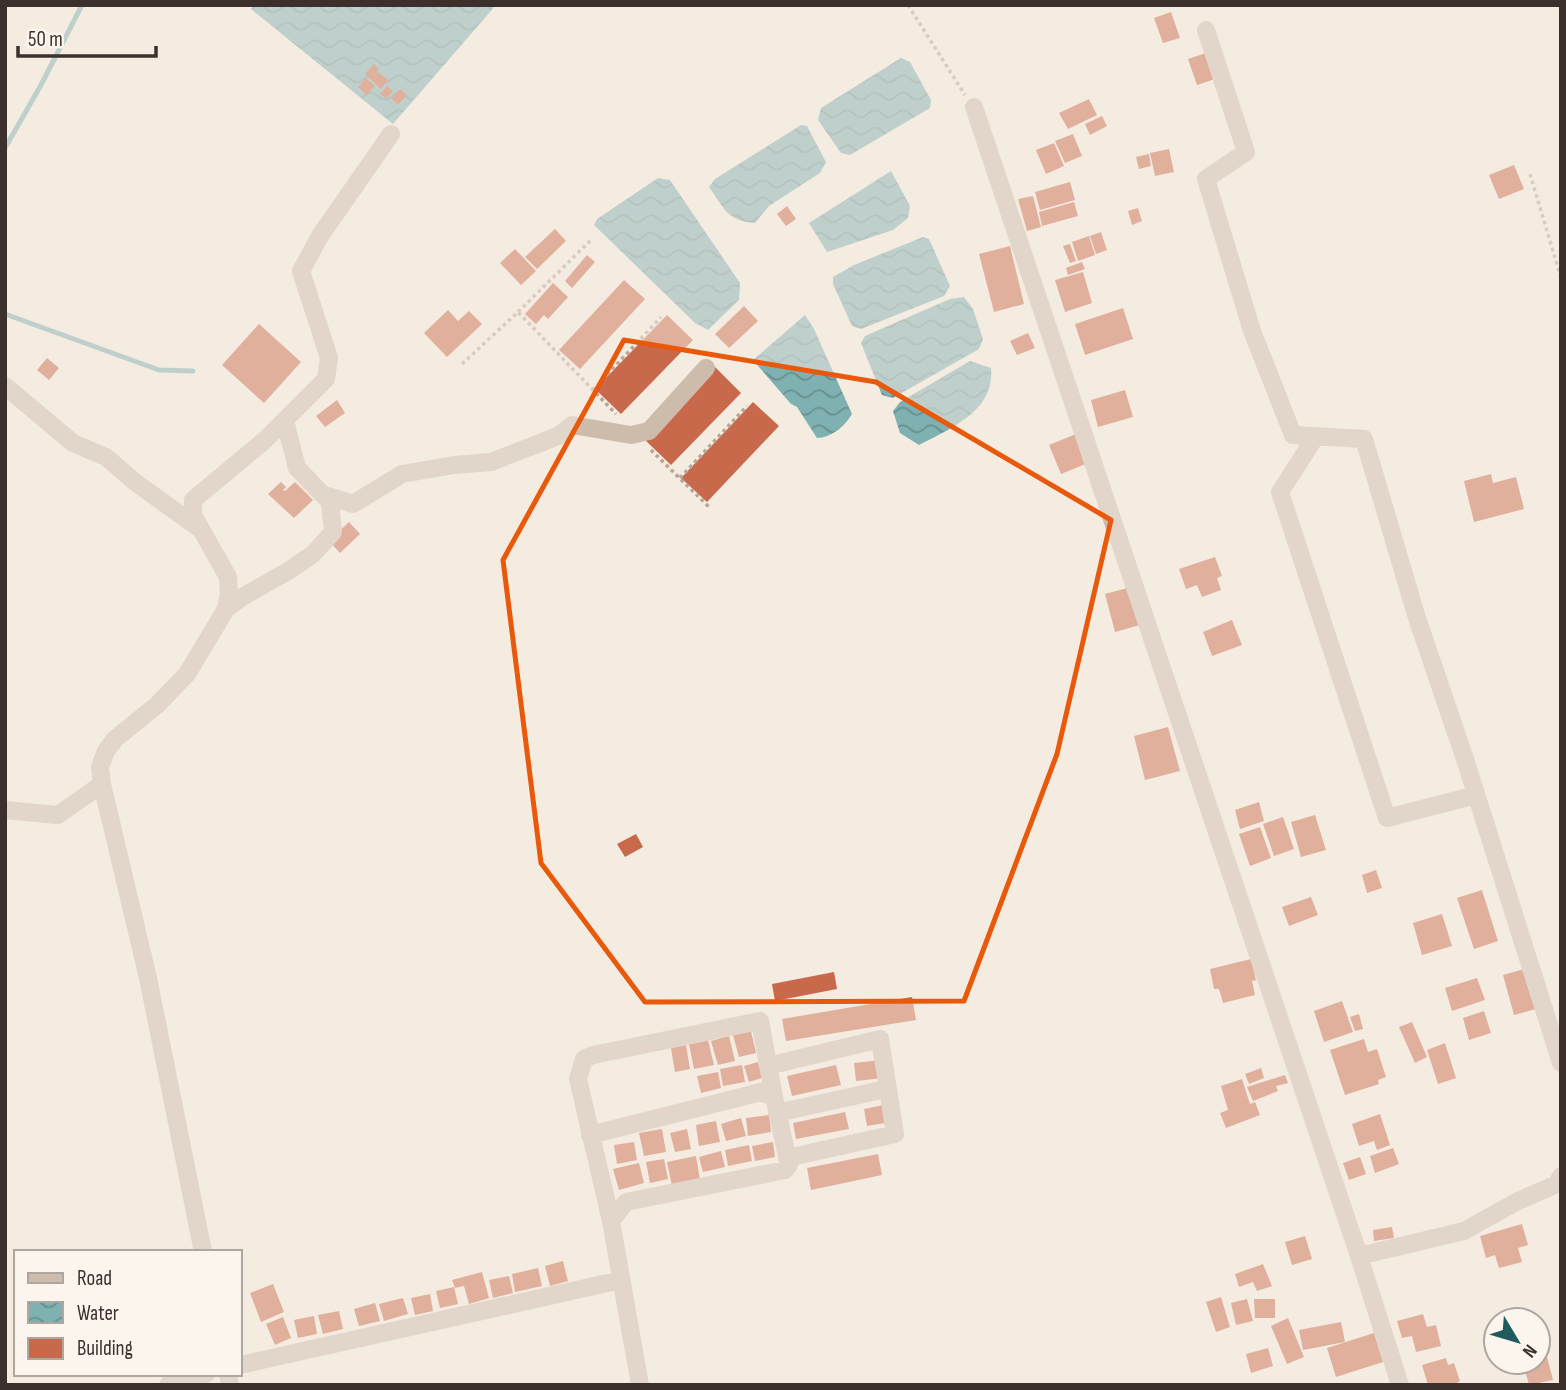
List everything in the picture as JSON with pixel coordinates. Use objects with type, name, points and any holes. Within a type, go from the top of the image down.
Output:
[{"type":"street","points":[[1206,30],[1246,152],[1206,179],[1252,331],[1293,435],[1364,439],[1417,618],[1561,1063]]},
{"type":"street","points":[[974,107],[1400,1385]]},
{"type":"street","points":[[203,1250],[148,978],[100,767],[106,751],[115,740],[157,705],[187,674],[226,609],[228,577],[193,515],[193,500],[208,490],[285,421],[326,379],[330,358],[301,271],[320,236],[391,134]]},
{"type":"street","points":[[322,494],[353,504],[401,474],[491,462],[558,436],[572,425],[635,434],[649,431],[706,368]]},
{"type":"street","points":[[5,386],[73,443],[106,457],[135,482],[203,531]]},
{"type":"street","points":[[226,609],[306,559],[333,532],[330,502],[297,468],[285,421]]},
{"type":"street","points":[[1316,436],[1280,492],[1387,818],[1476,795]]},
{"type":"street","points":[[5,810],[58,815],[102,784]]},
{"type":"street","points":[[611,1221],[626,1202],[785,1170],[789,1165],[760,1021],[584,1059],[578,1079],[611,1221],[640,1385]]},
{"type":"street","points":[[768,1066],[880,1039],[895,1134],[787,1158]]},
{"type":"street","points":[[590,1135],[761,1092],[776,1105],[886,1089]]},
{"type":"street","points":[[1359,1256],[1464,1231],[1518,1201],[1558,1184],[1561,1176]]},
{"type":"street","points":[[242,1365],[621,1280]]},
{"type":"street","points":[[168,1385],[199,1376]]},
{"type":"path","points":[[908,5],[974,107]]},
{"type":"path","points":[[1530,174],[1561,278]]},
{"type":"path","points":[[462,364],[590,241]]},
{"type":"path","points":[[518,312],[709,507]]},
{"type":"path","points":[[593,390],[661,317]]},
{"type":"path","points":[[680,478],[747,406]]},
{"type":"highlighted area","points":[[624,340],[876,382],[1111,520],[1057,754],[964,1001],[645,1002],[541,863],[503,560]]},
{"type":"water","points":[[254,5],[496,5],[393,124],[251,9]]},
{"type":"water","points":[[901,58],[910,62],[931,100],[930,108],[850,155],[841,153],[818,120],[821,108]]},
{"type":"water","points":[[801,125],[807,126],[826,162],[820,173],[769,206],[755,223],[738,219],[727,212],[709,187],[715,179]]},
{"type":"water","points":[[891,171],[910,206],[908,218],[893,230],[827,252],[809,223]]},
{"type":"water","points":[[658,178],[670,180],[740,283],[739,300],[708,330],[695,323],[594,225],[597,219]]},
{"type":"water","points":[[923,237],[929,239],[950,286],[944,296],[861,329],[852,326],[833,284],[833,277],[854,265]]},
{"type":"water","points":[[964,297],[973,309],[983,339],[979,349],[893,398],[882,395],[861,343],[865,336],[950,299]]},
{"type":"water","points":[[805,315],[814,329],[852,414],[837,430],[817,438],[797,407],[791,404],[753,360]]},
{"type":"water","points":[[970,361],[991,368],[986,396],[978,407],[957,425],[919,445],[900,433],[893,411],[900,402]]},
{"type":"building","points":[[1171,12],[1180,38],[1163,43],[1154,18]]},
{"type":"building","points":[[1209,52],[1218,78],[1197,85],[1188,59]]},
{"type":"building","points":[[374,64],[379,69],[373,76],[378,72],[388,80],[381,89],[365,74]]},
{"type":"building","points":[[366,78],[375,86],[367,95],[358,87]]},
{"type":"building","points":[[387,86],[393,91],[386,99],[380,94]]},
{"type":"building","points":[[400,89],[407,95],[398,105],[391,98]]},
{"type":"building","points":[[1089,99],[1097,115],[1068,129],[1059,113]]},
{"type":"building","points":[[1102,116],[1107,126],[1090,135],[1085,124]]},
{"type":"building","points":[[1073,134],[1082,156],[1065,163],[1055,141]]},
{"type":"building","points":[[1054,143],[1064,166],[1046,174],[1036,150]]},
{"type":"building","points":[[1169,149],[1174,172],[1155,176],[1150,153]]},
{"type":"building","points":[[1149,154],[1151,166],[1139,169],[1136,157]]},
{"type":"building","points":[[1514,165],[1524,189],[1499,199],[1489,175]]},
{"type":"building","points":[[1070,182],[1075,200],[1040,210],[1035,192]]},
{"type":"building","points":[[1033,196],[1041,227],[1027,231],[1018,199]]},
{"type":"building","points":[[1074,202],[1078,216],[1042,226],[1039,212]]},
{"type":"building","points":[[787,206],[796,219],[786,226],[777,214]]},
{"type":"building","points":[[1138,208],[1142,221],[1132,225],[1128,211]]},
{"type":"building","points":[[555,229],[566,241],[537,269],[525,257]]},
{"type":"building","points":[[1101,232],[1107,250],[1096,254],[1090,236]]},
{"type":"building","points":[[1089,236],[1095,255],[1078,261],[1072,242]]},
{"type":"building","points":[[1070,244],[1076,261],[1070,263],[1063,246]]},
{"type":"building","points":[[1010,246],[1024,304],[994,312],[979,254]]},
{"type":"building","points":[[515,249],[536,271],[521,285],[500,263]]},
{"type":"building","points":[[587,255],[595,262],[572,288],[565,281]]},
{"type":"building","points":[[1082,262],[1085,269],[1068,275],[1066,268]]},
{"type":"building","points":[[1083,272],[1092,303],[1065,312],[1055,280]]},
{"type":"building","points":[[624,280],[645,299],[580,369],[559,350]]},
{"type":"building","points":[[553,283],[568,297],[548,319],[544,315],[536,324],[525,314]]},
{"type":"building","points":[[744,306],[758,321],[729,348],[715,334]]},
{"type":"building","points":[[1123,308],[1133,339],[1085,355],[1075,324]]},
{"type":"building","points":[[448,310],[458,321],[469,311],[482,324],[447,357],[424,333]]},
{"type":"building","points":[[667,315],[693,340],[621,414],[595,389]]},
{"type":"building","points":[[259,324],[301,362],[264,403],[222,365]]},
{"type":"building","points":[[1028,333],[1035,348],[1017,355],[1010,341]]},
{"type":"building","points":[[47,358],[59,368],[49,380],[37,370]]},
{"type":"building","points":[[714,366],[741,393],[671,465],[644,439]]},
{"type":"building","points":[[1125,390],[1133,417],[1098,427],[1091,400]]},
{"type":"building","points":[[337,400],[345,413],[325,427],[316,416]]},
{"type":"building","points":[[753,402],[779,426],[707,502],[681,478]]},
{"type":"building","points":[[1076,434],[1088,463],[1061,474],[1049,445]]},
{"type":"building","points":[[1491,474],[1493,483],[1516,477],[1524,509],[1474,522],[1464,481]]},
{"type":"building","points":[[281,482],[286,487],[283,490],[285,491],[295,482],[313,500],[294,518],[268,494]]},
{"type":"building","points":[[349,522],[360,534],[340,553],[329,541]]},
{"type":"building","points":[[1215,557],[1222,576],[1217,578],[1221,590],[1202,597],[1197,585],[1186,589],[1179,569]]},
{"type":"building","points":[[1127,588],[1140,625],[1115,632],[1105,594]]},
{"type":"building","points":[[1232,620],[1242,645],[1212,656],[1203,632]]},
{"type":"building","points":[[1168,727],[1180,771],[1145,780],[1134,736]]},
{"type":"building","points":[[1259,802],[1264,821],[1240,829],[1235,810]]},
{"type":"building","points":[[1315,815],[1326,850],[1301,857],[1291,822]]},
{"type":"building","points":[[1283,817],[1294,849],[1274,856],[1263,824]]},
{"type":"building","points":[[1260,827],[1271,858],[1250,866],[1239,834]]},
{"type":"building","points":[[636,834],[643,847],[625,857],[617,844]]},
{"type":"building","points":[[1376,870],[1382,888],[1367,893],[1362,875]]},
{"type":"building","points":[[1482,890],[1498,941],[1474,949],[1457,898]]},
{"type":"building","points":[[1311,897],[1318,915],[1289,926],[1282,907]]},
{"type":"building","points":[[1442,914],[1452,946],[1422,955],[1413,923]]},
{"type":"building","points":[[1251,959],[1256,980],[1252,981],[1255,995],[1223,1003],[1219,989],[1214,989],[1210,969]]},
{"type":"building","points":[[1528,968],[1539,1008],[1514,1015],[1503,975]]},
{"type":"building","points":[[834,972],[837,989],[775,1001],[772,984]]},
{"type":"building","points":[[1477,978],[1485,1000],[1452,1011],[1445,988]]},
{"type":"building","points":[[912,997],[916,1020],[786,1041],[782,1019]]},
{"type":"building","points":[[1342,1001],[1353,1032],[1324,1042],[1314,1011]]},
{"type":"building","points":[[1484,1011],[1491,1033],[1469,1040],[1463,1018]]},
{"type":"building","points":[[1359,1014],[1363,1029],[1355,1031],[1350,1017]]},
{"type":"building","points":[[1412,1022],[1427,1057],[1415,1063],[1399,1027]]},
{"type":"building","points":[[751,1031],[756,1053],[739,1057],[733,1035]]},
{"type":"building","points":[[729,1036],[735,1061],[718,1065],[711,1041]]},
{"type":"building","points":[[1364,1039],[1368,1052],[1377,1049],[1386,1077],[1378,1080],[1379,1084],[1345,1095],[1330,1050]]},
{"type":"building","points":[[708,1040],[714,1065],[694,1069],[689,1044]]},
{"type":"building","points":[[1445,1043],[1456,1078],[1438,1084],[1427,1050]]},
{"type":"building","points":[[686,1045],[690,1069],[675,1072],[671,1048]]},
{"type":"building","points":[[881,1060],[883,1078],[856,1081],[854,1063]]},
{"type":"building","points":[[758,1062],[762,1078],[749,1082],[744,1066]]},
{"type":"building","points":[[742,1065],[745,1082],[723,1086],[720,1069]]},
{"type":"building","points":[[836,1065],[841,1085],[792,1096],[787,1076]]},
{"type":"building","points":[[1261,1068],[1264,1078],[1249,1084],[1245,1074]]},
{"type":"building","points":[[718,1072],[721,1088],[701,1093],[697,1076]]},
{"type":"building","points":[[1285,1075],[1288,1083],[1276,1086],[1278,1091],[1253,1101],[1247,1087]]},
{"type":"building","points":[[1242,1079],[1250,1104],[1255,1102],[1260,1115],[1226,1128],[1220,1113],[1228,1110],[1221,1086]]},
{"type":"building","points":[[888,1104],[891,1122],[867,1126],[864,1109]]},
{"type":"building","points":[[845,1112],[849,1129],[796,1139],[793,1123]]},
{"type":"building","points":[[1380,1114],[1390,1145],[1377,1150],[1374,1141],[1359,1146],[1352,1124]]},
{"type":"building","points":[[769,1115],[771,1132],[748,1136],[746,1118]]},
{"type":"building","points":[[741,1118],[746,1136],[726,1141],[721,1124]]},
{"type":"building","points":[[716,1121],[720,1142],[699,1146],[696,1125]]},
{"type":"building","points":[[662,1129],[666,1152],[644,1156],[639,1133]]},
{"type":"building","points":[[687,1129],[691,1149],[675,1152],[670,1133]]},
{"type":"building","points":[[634,1142],[637,1160],[617,1164],[614,1145]]},
{"type":"building","points":[[773,1142],[775,1157],[755,1161],[752,1146]]},
{"type":"building","points":[[749,1145],[752,1161],[728,1166],[725,1150]]},
{"type":"building","points":[[1393,1148],[1399,1164],[1375,1173],[1370,1156]]},
{"type":"building","points":[[721,1151],[725,1167],[703,1172],[699,1157]]},
{"type":"building","points":[[878,1154],[882,1175],[811,1190],[807,1168]]},
{"type":"building","points":[[696,1156],[700,1180],[672,1186],[667,1162]]},
{"type":"building","points":[[1360,1157],[1366,1174],[1349,1180],[1343,1163]]},
{"type":"building","points":[[664,1159],[668,1179],[650,1183],[646,1162]]},
{"type":"building","points":[[639,1163],[644,1183],[619,1190],[613,1169]]},
{"type":"building","points":[[1522,1224],[1528,1245],[1518,1248],[1522,1262],[1499,1268],[1495,1255],[1486,1258],[1480,1236]]},
{"type":"building","points":[[1392,1227],[1394,1238],[1374,1241],[1373,1230]]},
{"type":"building","points":[[1305,1236],[1312,1259],[1292,1265],[1285,1242]]},
{"type":"building","points":[[563,1261],[568,1281],[550,1286],[545,1266]]},
{"type":"building","points":[[1263,1264],[1272,1286],[1257,1291],[1253,1282],[1239,1287],[1235,1274]]},
{"type":"building","points":[[538,1268],[542,1286],[515,1292],[512,1274]]},
{"type":"building","points":[[482,1272],[489,1298],[469,1304],[464,1286],[455,1288],[452,1280]]},
{"type":"building","points":[[509,1276],[513,1293],[493,1298],[489,1280]]},
{"type":"building","points":[[273,1284],[284,1312],[261,1322],[250,1293]]},
{"type":"building","points":[[454,1287],[458,1304],[440,1308],[436,1291]]},
{"type":"building","points":[[430,1294],[433,1311],[415,1315],[411,1298]]},
{"type":"building","points":[[1221,1297],[1230,1327],[1216,1332],[1206,1302]]},
{"type":"building","points":[[403,1298],[408,1314],[384,1321],[379,1304]]},
{"type":"building","points":[[1247,1299],[1253,1321],[1236,1325],[1231,1303]]},
{"type":"building","points":[[1254,1299],[1275,1299],[1275,1318],[1255,1318]]},
{"type":"building","points":[[375,1303],[380,1321],[359,1326],[354,1309]]},
{"type":"building","points":[[339,1311],[343,1329],[323,1334],[318,1315]]},
{"type":"building","points":[[1423,1314],[1427,1327],[1436,1325],[1441,1346],[1416,1352],[1412,1336],[1402,1338],[1397,1321]]},
{"type":"building","points":[[314,1316],[317,1334],[298,1338],[294,1320]]},
{"type":"building","points":[[283,1317],[291,1338],[275,1345],[266,1324]]},
{"type":"building","points":[[1288,1318],[1304,1357],[1287,1364],[1271,1326]]},
{"type":"building","points":[[1341,1322],[1345,1342],[1303,1350],[1299,1330]]},
{"type":"building","points":[[1374,1333],[1383,1362],[1336,1377],[1327,1348]]},
{"type":"building","points":[[1268,1348],[1273,1366],[1251,1373],[1246,1354]]},
{"type":"building","points":[[1446,1358],[1448,1365],[1454,1363],[1460,1381],[1454,1385],[1428,1385],[1422,1365]]},
{"type":"building","points":[[1527,1376],[1552,1376],[1553,1380],[1529,1385]]},
{"type":"waterway","points":[[5,148],[82,5]]},
{"type":"waterway","points":[[5,314],[159,370],[193,371]]}]
